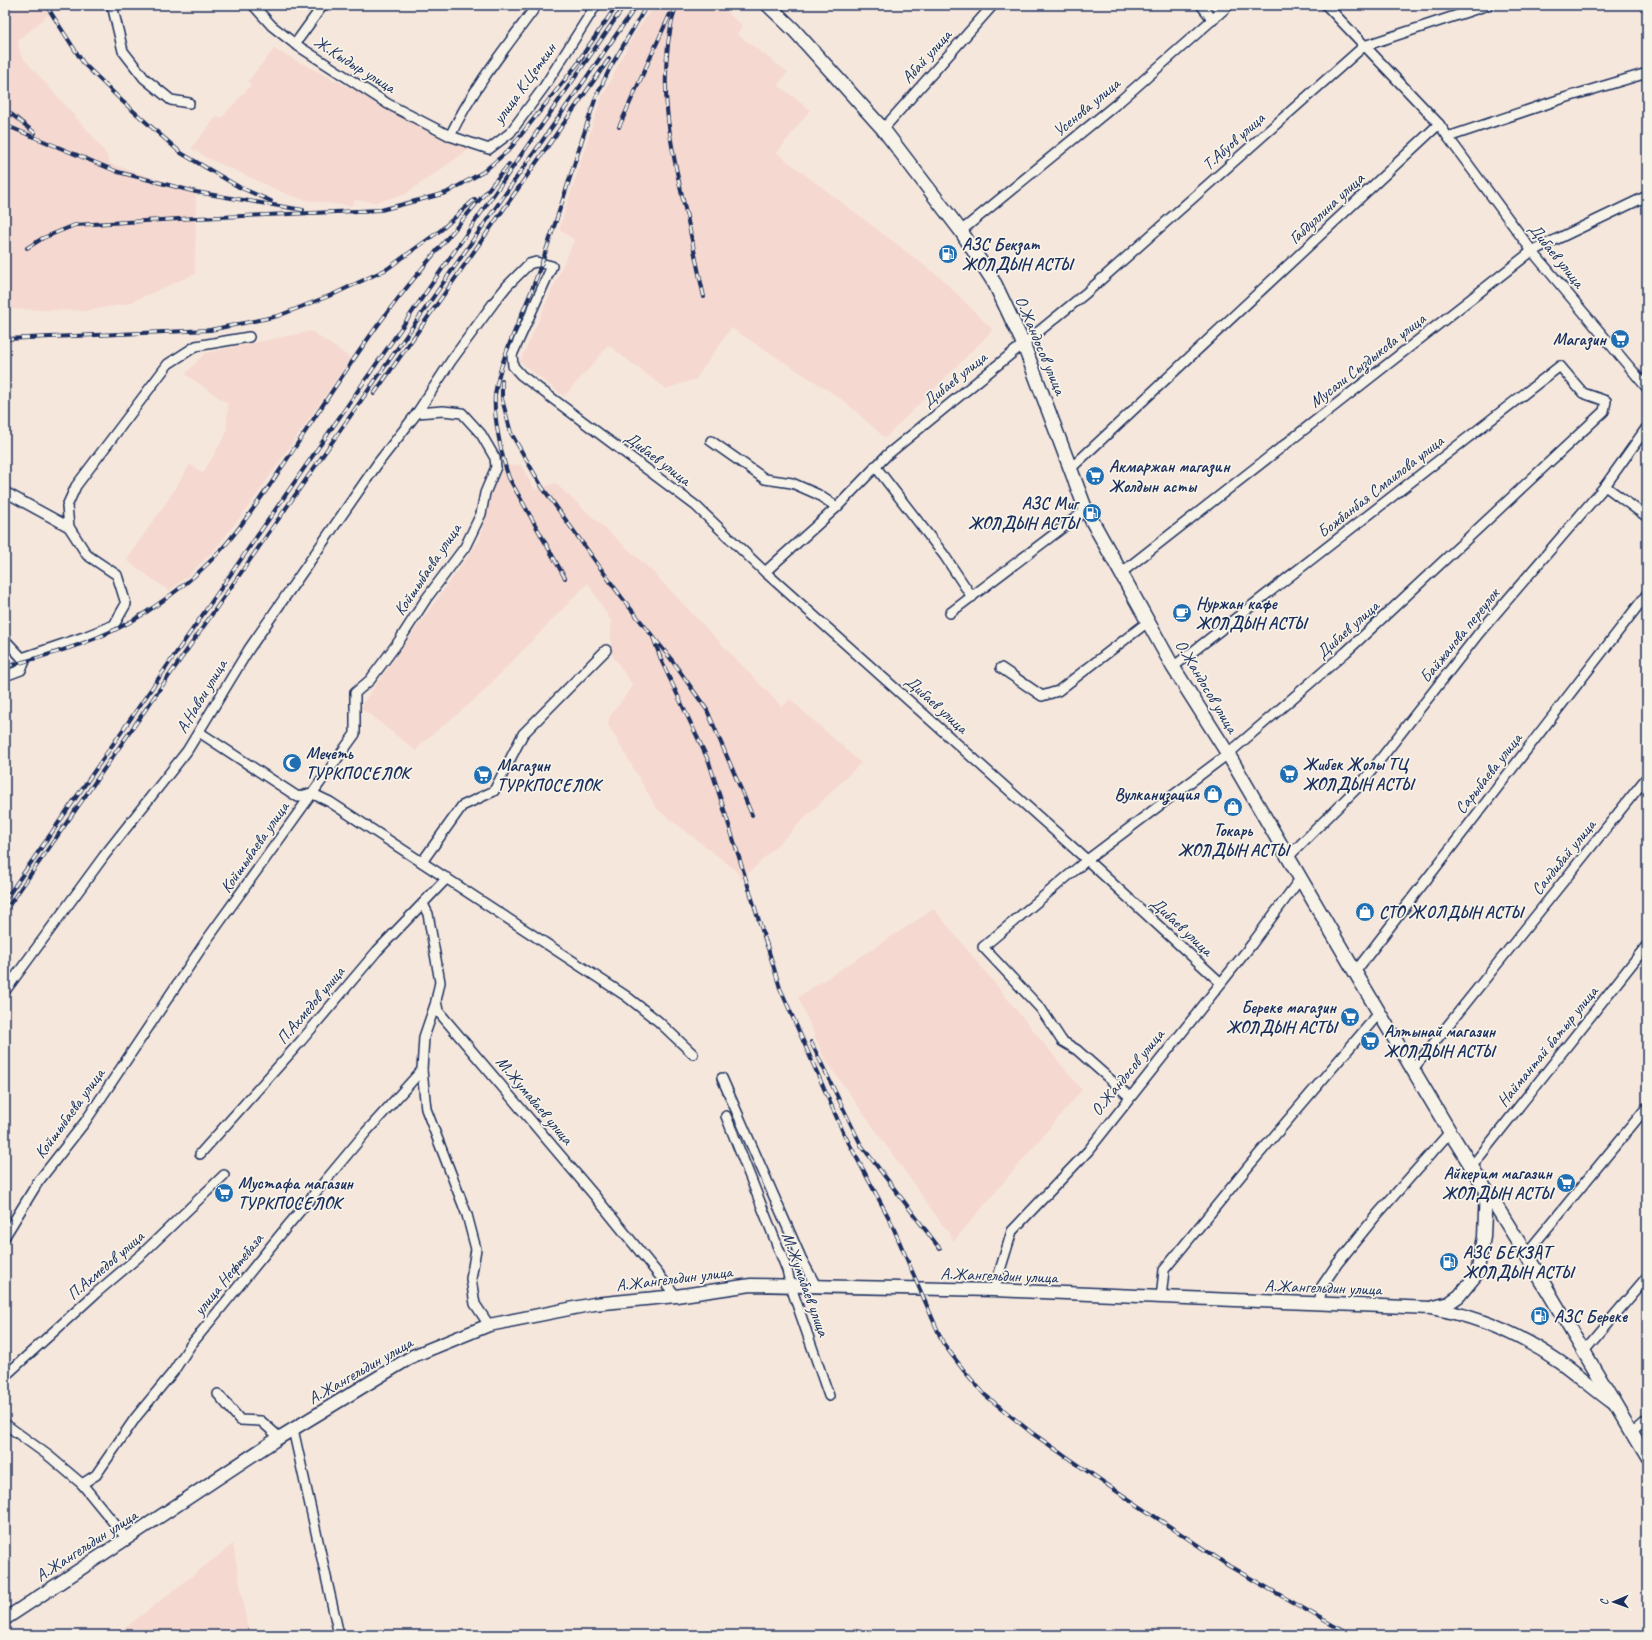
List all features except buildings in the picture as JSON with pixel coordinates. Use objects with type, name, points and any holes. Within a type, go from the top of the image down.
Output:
[{"type":"main road","name":"О.Жандосов улица","points":[[768,5],[794,30],[883,129],[961,231],[995,284],[1023,343],[1086,510],[1120,573],[1149,621],[1173,666],[1228,754],[1354,972],[1380,1012],[1450,1132],[1526,1254],[1647,1458]]},
{"type":"street","points":[[111,5],[123,51],[131,62],[144,78],[171,100],[189,103]]},
{"type":"street","name":"Ж.Кыдыр улица","points":[[253,5],[272,26],[295,44],[388,104],[450,136]]},
{"type":"street","points":[[295,44],[323,5]]},
{"type":"street","name":"улица К.Цеткин","points":[[537,5],[488,70],[469,100],[450,136],[488,149],[510,133],[544,87],[596,5]]},
{"type":"street","name":"Абай улица","points":[[883,129],[993,5]]},
{"type":"street","points":[[1201,5],[1213,20]]},
{"type":"street","name":"Усенова улица","points":[[961,231],[1120,101],[1229,5]]},
{"type":"street","points":[[1326,5],[1364,46],[1398,79],[1439,124],[1448,137],[1561,99],[1647,73]]},
{"type":"street","name":"Т.Абуов улица","points":[[1023,343],[1086,293],[1364,46],[1488,5]]},
{"type":"street","name":"Габдуллина улица","points":[[1070,470],[1439,124]]},
{"type":"street","name":"Дибаев улица","points":[[1448,137],[1532,251],[1647,388]]},
{"type":"street","name":"Мусали Сыздыкова улица","points":[[1120,573],[1532,251],[1647,196]]},
{"type":"street","name":"Дибаев улица","points":[[417,413],[451,361],[495,301],[520,272],[529,264],[536,262],[552,266],[512,356],[513,366],[525,378],[696,506],[765,572],[1087,860],[1221,983]]},
{"type":"street","points":[[22,658],[114,625],[126,604],[117,575],[87,555],[69,527],[67,506],[76,486],[121,423],[168,364],[196,346],[249,337]]},
{"type":"street","name":"Дибаев улица","points":[[765,572],[836,507],[876,466],[1023,343]]},
{"type":"street","name":"Божбанбая Смаилова улица","points":[[1173,666],[1560,366],[1583,393],[1606,401]]},
{"type":"street","name":"Дибаев улица","points":[[1130,1097],[1077,1050],[1062,1041],[1041,1009],[983,947],[1087,860],[1228,754],[1346,652],[1604,411],[1606,401]]},
{"type":"street","name":"Койшыбаева улица","points":[[5,1236],[38,1182],[85,1122],[193,961],[311,793],[355,734],[355,693],[370,680],[399,641],[426,599],[465,547],[481,514],[485,493],[496,467],[495,458],[491,450],[462,413],[444,411],[417,413]]},
{"type":"street","name":"А.Навои улица","points":[[5,991],[104,856],[187,751],[200,732],[249,649],[378,463],[417,413]]},
{"type":"street","name":"Байжанова переулок","points":[[1288,857],[1361,784],[1479,633],[1605,486],[1647,427]]},
{"type":"street","points":[[711,441],[765,479],[792,483],[816,494],[836,507]]},
{"type":"street","points":[[876,466],[944,555],[972,597]]},
{"type":"street","points":[[1605,486],[1647,517]]},
{"type":"street","points":[[5,492],[69,527]]},
{"type":"street","points":[[950,613],[1086,510]]},
{"type":"street","name":"Сарыбаева улица","points":[[1354,972],[1647,594]]},
{"type":"street","points":[[1001,668],[1042,696],[1058,692],[1149,621]]},
{"type":"street","points":[[5,640],[25,661],[21,670],[5,676]]},
{"type":"street","points":[[422,862],[462,806],[494,791],[524,734],[606,650]]},
{"type":"street","points":[[200,732],[298,797],[311,793],[330,802],[447,878],[626,996],[658,1021],[693,1054]]},
{"type":"street","name":"Сандибай улица","points":[[1413,1069],[1647,777]]},
{"type":"street","name":"П.Ахмедов улица","points":[[200,1154],[301,1041],[325,1010],[377,951],[447,878]]},
{"type":"street","name":"О.Жандосов улица","points":[[994,1290],[1012,1231],[1088,1151],[1221,983],[1300,879]]},
{"type":"street","points":[[423,904],[428,914],[440,982],[436,1001],[424,1037],[422,1070],[426,1109],[467,1215],[476,1250],[470,1279],[475,1304],[489,1325]]},
{"type":"street","name":"Наймантай батыр улица","points":[[1472,1166],[1647,946]]},
{"type":"street","name":"М.Жумабаев улица","points":[[436,1001],[438,1011],[594,1195],[676,1296]]},
{"type":"street","points":[[1161,1298],[1164,1270],[1248,1167],[1380,1012]]},
{"type":"street","name":"улица Нефтебаза","points":[[82,1484],[96,1475],[136,1417],[173,1372],[190,1346],[366,1132],[422,1070]]},
{"type":"street","name":"М.Жумабаев улица","points":[[722,1078],[801,1258],[816,1286]]},
{"type":"street","points":[[1526,1254],[1647,1107]]},
{"type":"street","name":"М.Жумабаев улица","points":[[726,1116],[787,1270],[791,1287],[829,1396]]},
{"type":"street","points":[[1319,1304],[1322,1286],[1337,1264],[1375,1217],[1450,1132]]},
{"type":"street","name":"П.Ахмедов улица","points":[[5,1376],[96,1293],[144,1254],[224,1175]]},
{"type":"street","points":[[1431,1308],[1449,1303],[1459,1296],[1477,1274],[1484,1237],[1486,1190]]},
{"type":"street","points":[[1584,1351],[1647,1277]]},
{"type":"street","name":"А.Жангельдин улица","points":[[5,1619],[279,1437],[413,1356],[489,1325],[594,1304],[676,1296],[751,1285],[994,1290],[1431,1308]]},
{"type":"street","points":[[1431,1308],[1458,1313],[1489,1323],[1521,1338],[1559,1362],[1613,1403]]},
{"type":"street","points":[[218,1394],[240,1420],[261,1421],[279,1437]]},
{"type":"street","points":[[1631,1432],[1647,1418]]},
{"type":"street","points":[[5,1424],[49,1456],[82,1484],[127,1538]]},
{"type":"street","points":[[293,1429],[340,1635]]},
{"type":"shaded area","points":[[5,5],[60,5],[18,41],[20,52],[24,59],[91,134],[104,151],[111,164],[196,192],[195,274],[127,304],[84,311],[5,309]]},
{"type":"shaded area","points":[[656,5],[718,5],[743,26],[737,34],[788,72],[778,85],[810,110],[777,153],[941,278],[993,330],[885,438],[843,400],[731,328],[696,379],[666,389],[608,345],[564,396],[520,362],[574,240],[559,229],[600,101],[634,34]]},
{"type":"shaded area","points":[[274,49],[470,149],[404,195],[375,202],[355,200],[351,206],[304,200],[286,194],[207,158],[191,148],[216,117],[222,117],[251,85],[248,81]]},
{"type":"shaded area","points":[[311,331],[351,358],[252,502],[216,548],[189,575],[169,591],[126,560],[169,498],[190,464],[203,473],[226,434],[228,404],[185,374],[205,353]]},
{"type":"shaded area","points":[[521,465],[535,490],[555,483],[649,568],[782,707],[790,699],[861,763],[742,880],[734,869],[657,809],[608,725],[609,717],[633,686],[611,653],[611,621],[588,583],[476,699],[422,743],[416,751],[360,707],[480,539],[494,483],[505,466]]},
{"type":"shaded area","points":[[934,909],[1082,1090],[954,1241],[824,1058],[798,997]]},
{"type":"shaded area","points":[[233,1544],[249,1635],[116,1635]]},
{"type":"railway","points":[[46,5],[84,64],[122,101],[181,153],[239,187],[271,201]]},
{"type":"railway","points":[[579,60],[617,5]]},
{"type":"railway","points":[[5,900],[625,5]]},
{"type":"railway","points":[[5,911],[637,5]]},
{"type":"railway","points":[[565,578],[509,478],[495,414],[495,395],[501,367],[529,298],[596,97],[610,68],[647,5]]},
{"type":"railway","points":[[676,5],[666,59],[667,112],[675,164],[704,297]]},
{"type":"railway","points":[[619,127],[670,14]]},
{"type":"railway","points":[[27,248],[43,238],[75,225],[381,210],[446,193],[483,172],[509,150],[583,57]]},
{"type":"railway","points":[[374,394],[609,59]]},
{"type":"railway","points":[[5,109],[35,133]]},
{"type":"railway","points":[[5,125],[118,172],[196,192],[303,210]]},
{"type":"railway","points":[[5,667],[95,639],[129,623],[174,592],[211,561],[252,511],[375,329],[424,266],[509,164]]},
{"type":"railway","points":[[5,339],[210,330],[278,316],[334,294],[387,269],[441,230],[475,199]]},
{"type":"railway","points":[[502,381],[502,399],[511,433],[542,487],[622,598],[671,659],[707,710],[752,815]]},
{"type":"railway","points":[[653,637],[662,662],[709,762],[767,946]]},
{"type":"railway","points":[[766,942],[780,988],[843,1132],[890,1220],[943,1343],[965,1372],[985,1395],[1032,1433],[1106,1484],[1229,1566],[1350,1635]]},
{"type":"railway","points":[[811,1042],[861,1145],[940,1249]]},
{"type":"place","name":"АЗС Бекзат ЖОЛДЫН АСТЫ","points":[[948,254]]},
{"type":"place","name":"Магазин","points":[[1620,339]]},
{"type":"place","name":"Акмаржан магазин Жолдын асты","points":[[1095,476]]},
{"type":"place","name":"АЗС Миг ЖОЛДЫН АСТЫ","points":[[1092,513]]},
{"type":"place","name":"Нуржан кафе ЖОЛДЫН АСТЫ","points":[[1182,613]]},
{"type":"place","name":"Мечеть ТУРКПОСЕЛОК","points":[[292,763]]},
{"type":"place","name":"Жибек Жолы ТЦ ЖОЛДЫН АСТЫ","points":[[1289,774]]},
{"type":"place","name":"Магазин ТУРКПОСЕЛОК","points":[[483,775]]},
{"type":"place","name":"Вулканизация","points":[[1213,794]]},
{"type":"place","name":"Токарь ЖОЛДЫН АСТЫ","points":[[1233,807]]},
{"type":"place","name":"СТО ЖОЛДЫН АСТЫ","points":[[1365,912]]},
{"type":"place","name":"Береке магазин ЖОЛДЫН АСТЫ","points":[[1350,1017]]},
{"type":"place","name":"Алтынай магазин ЖОЛДЫН АСТЫ","points":[[1370,1041]]},
{"type":"place","name":"Айкерим магазин ЖОЛДЫН АСТЫ","points":[[1566,1183]]},
{"type":"place","name":"Мустафа магазин ТУРКПОСЕЛОК","points":[[224,1193]]},
{"type":"place","name":"АЗС БЕКЗАТ ЖОЛДЫН АСТЫ","points":[[1449,1262]]},
{"type":"place","name":"АЗС Береке","points":[[1540,1316]]}]
